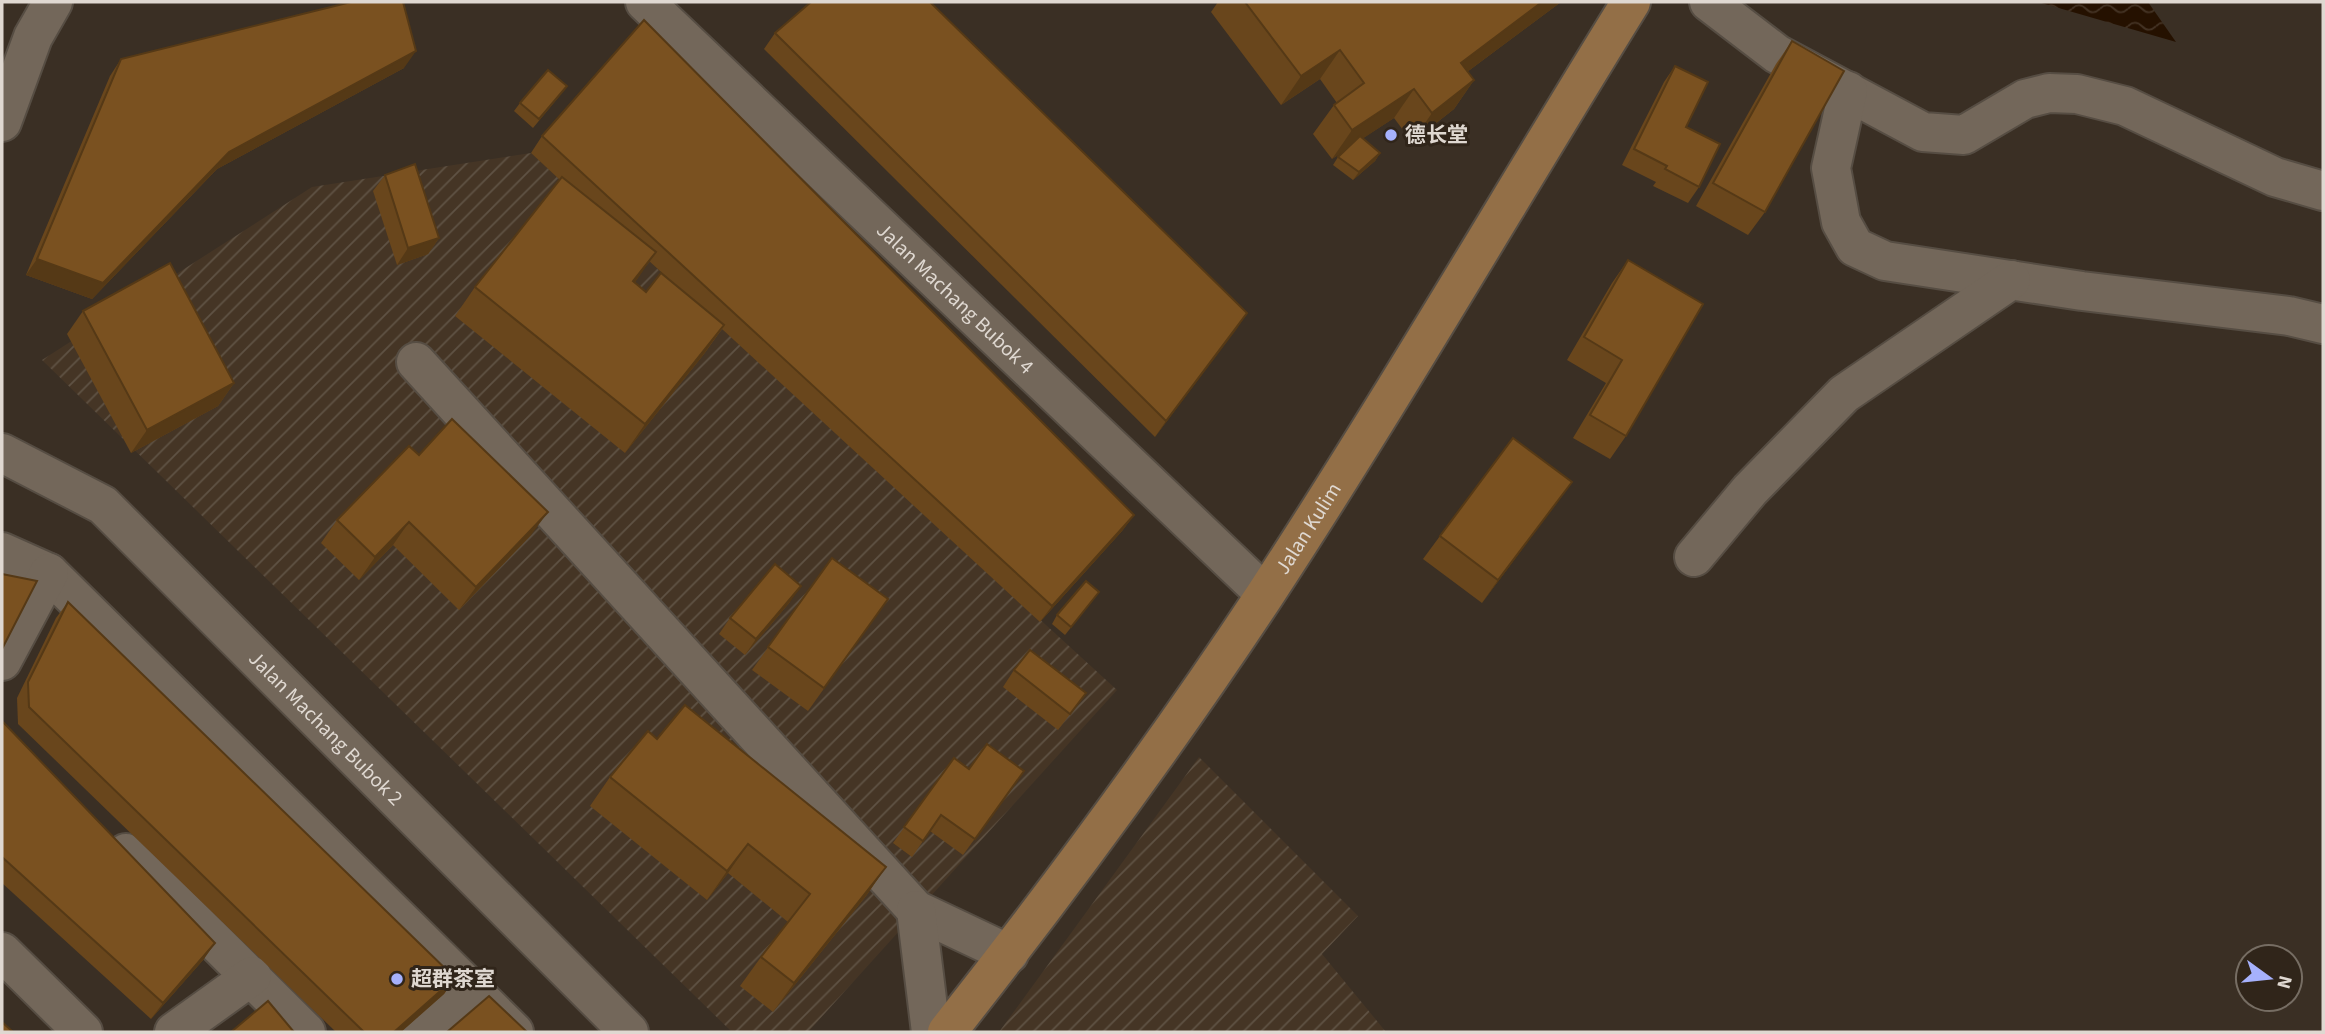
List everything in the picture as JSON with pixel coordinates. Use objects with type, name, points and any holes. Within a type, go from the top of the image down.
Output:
[{"type":"main road","name":"Jalan Kulim","points":[[947,1032],[1009,954],[1165,740],[1265,594],[1631,2]]},
{"type":"street","points":[[2,122],[33,37],[53,2]]},
{"type":"street","name":"Jalan Machang Bubok 4","points":[[645,2],[1265,594]]},
{"type":"street","points":[[1709,2],[1777,54],[1923,131],[1964,135],[1976,131],[2025,99],[2049,93],[2077,94],[2125,106],[2275,177],[2323,191]]},
{"type":"street","points":[[1848,91],[1831,168],[1841,222],[1855,247],[1885,261],[2289,316],[2323,324]]},
{"type":"street","points":[[1694,557],[1750,490],[1844,394],[2011,280]]},
{"type":"street","points":[[416,362],[916,910],[1009,954]]},
{"type":"street","name":"Jalan Machang Bubok 2","points":[[2,453],[103,505],[629,1032]]},
{"type":"street","points":[[2,552],[49,573],[514,1032]]},
{"type":"street","points":[[2,661],[49,573]]},
{"type":"street","points":[[102,830],[306,1032]]},
{"type":"street","points":[[916,910],[932,1032]]},
{"type":"street","points":[[2,952],[83,1032]]},
{"type":"street","points":[[174,1032],[252,976]]},
{"type":"street","points":[[422,1032],[471,990]]},
{"type":"shaded area","points":[[531,153],[1117,690],[808,1032],[732,1032],[42,360],[312,187]]},
{"type":"shaded area","points":[[1199,757],[1358,916],[1322,954],[1386,1032],[999,1032]]},
{"type":"water","points":[[2038,2],[2148,2],[2176,42]]},
{"type":"building","points":[[351,2],[403,2],[416,51],[229,152],[103,283],[37,259],[121,59]]},
{"type":"building","points":[[811,2],[930,2],[1247,313],[1166,421],[775,33]]},
{"type":"building","points":[[1245,2],[1542,2],[1461,63],[1474,80],[1432,113],[1414,89],[1352,130],[1334,105],[1364,83],[1340,50],[1301,76]]},
{"type":"building","points":[[644,20],[1134,515],[1052,606],[542,136]]},
{"type":"building","points":[[1792,41],[1844,71],[1765,212],[1713,183]]},
{"type":"building","points":[[1675,66],[1708,82],[1686,127],[1720,144],[1699,187],[1634,149]]},
{"type":"building","points":[[548,70],[567,86],[539,119],[520,103]]},
{"type":"building","points":[[1360,136],[1380,153],[1359,172],[1338,157]]},
{"type":"building","points":[[415,164],[439,238],[408,248],[385,175]]},
{"type":"building","points":[[562,177],[656,252],[633,281],[646,292],[661,273],[724,325],[645,424],[475,287]]},
{"type":"building","points":[[1628,260],[1703,304],[1626,436],[1590,415],[1622,360],[1584,337]]},
{"type":"building","points":[[170,263],[234,383],[147,430],[83,311]]},
{"type":"building","points":[[452,419],[548,512],[476,587],[409,522],[375,557],[337,520],[409,446],[419,455]]},
{"type":"building","points":[[1513,438],[1572,482],[1498,580],[1440,536]]},
{"type":"building","points":[[832,558],[888,599],[824,688],[768,647]]},
{"type":"building","points":[[775,564],[801,586],[756,639],[730,618]]},
{"type":"building","points":[[2,574],[37,581],[2,649]]},
{"type":"building","points":[[1086,581],[1099,592],[1071,627],[1057,615]]},
{"type":"building","points":[[68,602],[455,978],[394,1032],[364,1032],[29,707],[28,682]]},
{"type":"building","points":[[1030,650],[1086,693],[1070,714],[1014,670]]},
{"type":"building","points":[[685,705],[886,867],[794,983],[761,957],[810,894],[748,844],[727,871],[610,777],[648,731],[657,739]]},
{"type":"building","points":[[2,721],[215,943],[163,1003],[2,857]]},
{"type":"building","points":[[987,744],[1024,771],[975,839],[941,815],[923,841],[904,827],[954,758],[969,769]]},
{"type":"building","points":[[489,996],[527,1032],[447,1032]]},
{"type":"building","points":[[268,1001],[294,1032],[231,1032]]},
{"type":"building","points":[[2,1022],[13,1032],[2,1032]]},
{"type":"place","name":"德长堂","points":[[1391,135]]},
{"type":"place","name":"超群茶室","points":[[397,979]]}]
